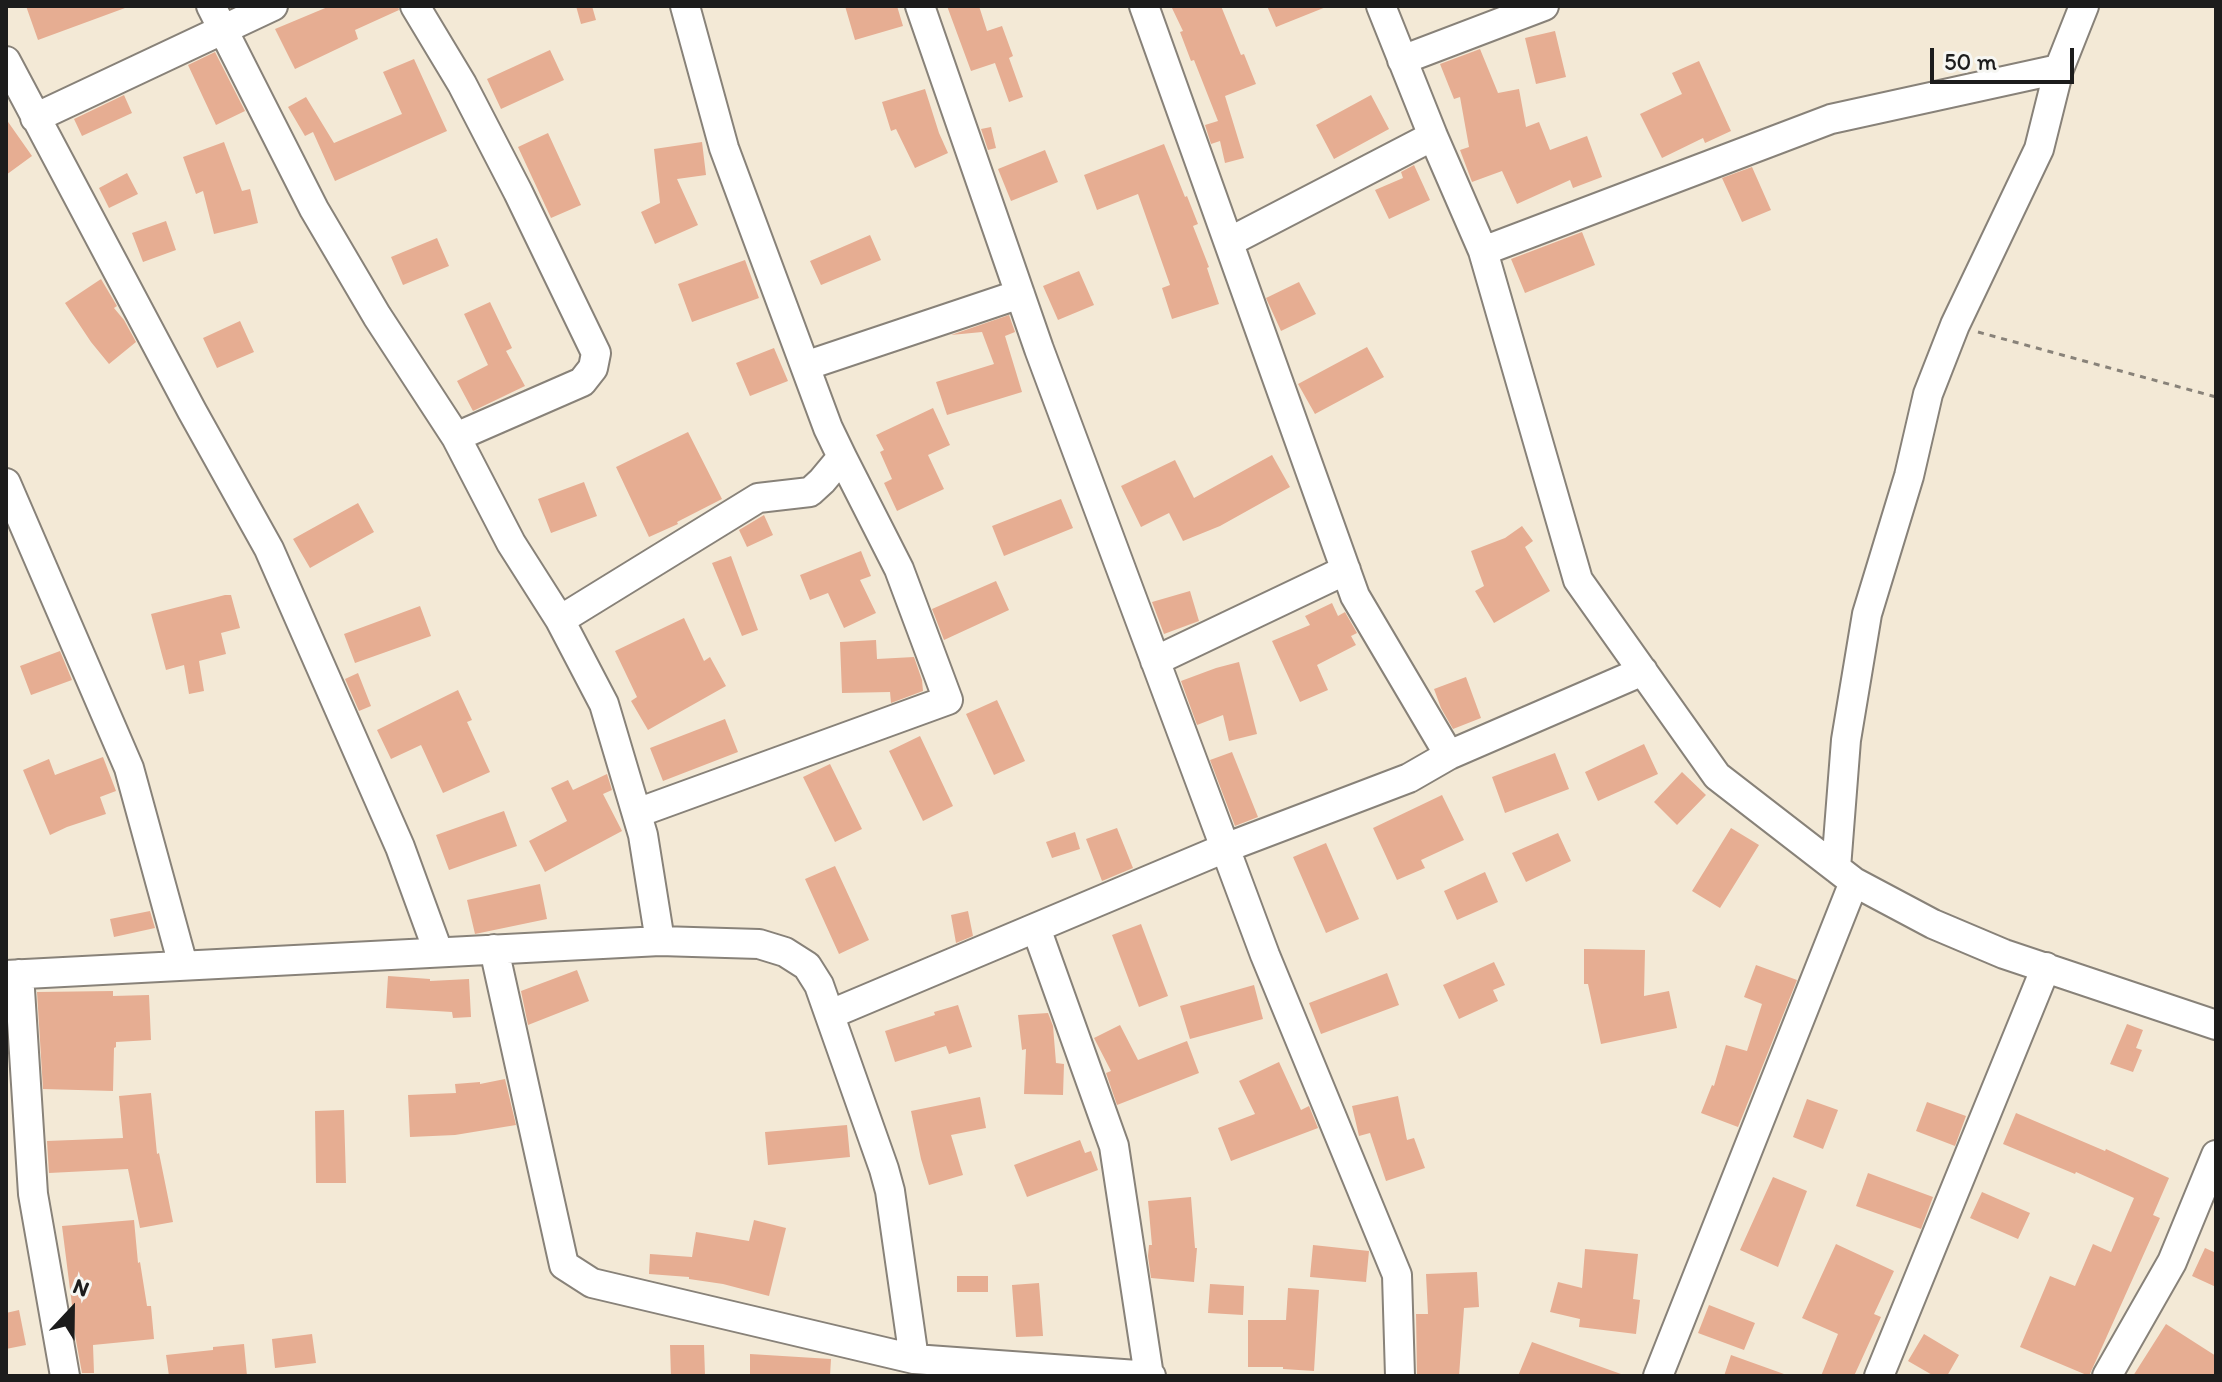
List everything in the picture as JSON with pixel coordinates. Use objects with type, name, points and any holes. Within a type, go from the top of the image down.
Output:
[{"type":"street","points":[[35,118],[216,18],[273,6]]},
{"type":"street","points":[[415,6],[462,84],[596,353],[593,368],[582,382],[456,437]]},
{"type":"street","points":[[637,813],[948,700],[899,569],[828,428],[724,148],[685,6]]},
{"type":"street","points":[[920,6],[1020,294],[1265,955],[1397,1275],[1400,1376]]},
{"type":"street","points":[[1144,6],[1355,596],[1449,755]]},
{"type":"street","points":[[1381,6],[1483,251],[1578,580],[1717,776],[1845,875],[1933,924],[2004,954],[2216,1025]]},
{"type":"street","points":[[1402,60],[1544,6]]},
{"type":"street","points":[[1658,1376],[1845,875],[1846,740],[1867,614],[1909,476],[1928,394],[1955,325],[2039,149],[2059,69],[2084,6]]},
{"type":"street","points":[[216,18],[314,209],[377,316],[456,437],[511,543],[560,620],[604,704],[643,835],[660,941]]},
{"type":"street","points":[[6,61],[184,397],[269,549],[400,847],[438,951]]},
{"type":"street","points":[[1483,251],[1831,119],[2059,69]]},
{"type":"street","points":[[1229,242],[1433,136]]},
{"type":"street","points":[[805,366],[1020,294]]},
{"type":"street","points":[[560,620],[758,498],[810,492],[842,457]]},
{"type":"street","points":[[6,483],[129,768],[183,965]]},
{"type":"street","points":[[1155,661],[1346,570]]},
{"type":"street","points":[[831,1014],[1225,848],[1409,778],[1449,755],[1643,671]]},
{"type":"street","points":[[494,949],[564,1265],[592,1283],[914,1359],[1150,1376],[1114,1146],[1036,928]]},
{"type":"street","points":[[65,1376],[33,1194],[12,974],[660,941],[759,944],[785,952],[807,966],[819,985],[890,1191],[914,1359]]},
{"type":"street","points":[[1879,1376],[2046,967]]},
{"type":"street","points":[[2107,1376],[2172,1262],[2216,1155]]},
{"type":"path","points":[[1955,325],[2216,397]]},
{"type":"building","points":[[26,6],[124,6],[125,8],[38,40]]},
{"type":"building","points":[[330,6],[398,6],[399,10],[355,30],[358,39],[295,69],[275,29]]},
{"type":"building","points":[[576,6],[592,6],[596,20],[581,24]]},
{"type":"building","points":[[845,6],[897,6],[903,26],[855,40]]},
{"type":"building","points":[[947,6],[979,6],[987,31],[1002,26],[1023,97],[1009,102],[995,63],[971,71]]},
{"type":"building","points":[[1171,6],[1221,6],[1256,84],[1225,96],[1244,158],[1225,163],[1220,141],[1211,144],[1205,125],[1218,121]]},
{"type":"building","points":[[1267,6],[1326,6],[1326,7],[1276,27]]},
{"type":"building","points":[[1555,31],[1566,77],[1536,84],[1525,38]]},
{"type":"building","points":[[1480,49],[1498,93],[1519,89],[1526,127],[1539,122],[1550,150],[1587,136],[1602,177],[1573,188],[1570,180],[1517,204],[1502,171],[1472,182],[1460,150],[1469,147],[1460,97],[1454,99],[1440,64]]},
{"type":"building","points":[[550,50],[564,80],[501,109],[487,79]]},
{"type":"building","points":[[215,52],[245,111],[216,125],[188,65]]},
{"type":"building","points":[[414,59],[447,131],[335,181],[313,132],[305,136],[288,107],[306,97],[334,143],[402,114],[383,72]]},
{"type":"building","points":[[1699,61],[1731,131],[1705,143],[1703,138],[1662,158],[1640,114],[1682,94],[1672,73]]},
{"type":"building","points":[[925,89],[948,153],[915,168],[896,129],[891,131],[882,102]]},
{"type":"building","points":[[124,95],[132,113],[82,136],[74,119]]},
{"type":"building","points":[[1371,95],[1389,129],[1334,159],[1316,125]]},
{"type":"building","points":[[6,119],[32,156],[6,175]]},
{"type":"building","points":[[991,127],[996,148],[988,150],[981,129]]},
{"type":"building","points":[[548,133],[581,205],[551,218],[518,147]]},
{"type":"building","points":[[224,142],[242,191],[250,189],[258,223],[214,234],[203,191],[196,194],[183,157]]},
{"type":"building","points":[[702,142],[706,175],[677,179],[698,225],[655,244],[641,212],[660,203],[654,149]]},
{"type":"building","points":[[1164,144],[1198,224],[1193,226],[1219,304],[1172,319],[1162,288],[1170,285],[1138,194],[1097,210],[1084,175]]},
{"type":"building","points":[[1045,150],[1058,182],[1011,201],[998,169]]},
{"type":"building","points":[[1414,165],[1430,200],[1389,219],[1375,190],[1403,178],[1401,172]]},
{"type":"building","points":[[1752,167],[1771,210],[1742,222],[1722,178]]},
{"type":"building","points":[[127,173],[138,194],[109,208],[99,188]]},
{"type":"building","points":[[166,221],[176,250],[143,262],[132,233]]},
{"type":"building","points":[[1582,232],[1595,265],[1525,293],[1511,259]]},
{"type":"building","points":[[870,235],[881,260],[821,285],[810,261]]},
{"type":"building","points":[[437,238],[449,266],[403,285],[391,257]]},
{"type":"building","points":[[745,260],[759,298],[692,322],[678,284]]},
{"type":"building","points":[[1079,271],[1094,305],[1058,320],[1043,286]]},
{"type":"building","points":[[101,279],[117,306],[114,308],[136,342],[109,364],[65,303]]},
{"type":"building","points":[[1299,282],[1316,314],[1281,331],[1266,298]]},
{"type":"building","points":[[490,302],[512,348],[506,351],[525,386],[473,411],[457,381],[488,365],[464,314]]},
{"type":"building","points":[[1009,315],[1015,332],[1005,336],[1022,392],[947,415],[936,382],[994,364],[982,332],[951,335]]},
{"type":"building","points":[[240,321],[254,352],[217,368],[203,338]]},
{"type":"building","points":[[1367,347],[1384,377],[1315,414],[1298,384]]},
{"type":"building","points":[[774,348],[788,381],[750,396],[736,363]]},
{"type":"building","points":[[933,408],[950,445],[928,455],[944,489],[897,511],[884,483],[892,479],[876,435]]},
{"type":"building","points":[[688,432],[722,499],[649,537],[616,467]]},
{"type":"building","points":[[1272,455],[1290,487],[1220,526],[1183,541],[1169,513],[1141,527],[1121,486],[1175,460],[1194,498]]},
{"type":"building","points":[[584,482],[597,516],[551,533],[538,499]]},
{"type":"building","points":[[1061,499],[1073,528],[1004,556],[992,526]]},
{"type":"building","points":[[358,503],[374,532],[310,568],[293,539]]},
{"type":"building","points":[[764,515],[773,535],[747,547],[739,530]]},
{"type":"building","points":[[1522,526],[1533,541],[1525,547],[1550,591],[1494,623],[1475,591],[1484,586],[1471,551],[1505,538]]},
{"type":"building","points":[[861,551],[871,576],[860,580],[876,613],[844,628],[828,593],[810,600],[800,575]]},
{"type":"building","points":[[731,556],[758,630],[742,636],[712,563]]},
{"type":"building","points":[[996,581],[1009,610],[944,640],[932,609]]},
{"type":"building","points":[[1190,591],[1199,621],[1164,634],[1152,602]]},
{"type":"building","points":[[231,595],[240,628],[221,633],[226,654],[199,661],[204,691],[189,694],[184,665],[166,670],[151,614]]},
{"type":"building","points":[[1332,603],[1338,616],[1345,612],[1357,633],[1351,636],[1356,645],[1317,665],[1328,690],[1300,702],[1272,641],[1310,625],[1305,616]]},
{"type":"building","points":[[420,606],[431,636],[355,663],[344,634]]},
{"type":"building","points":[[684,618],[704,661],[710,657],[726,686],[648,730],[631,701],[637,697],[615,651]]},
{"type":"building","points":[[876,640],[877,659],[914,657],[923,691],[891,703],[890,692],[842,693],[840,642]]},
{"type":"building","points":[[60,651],[72,680],[31,695],[20,666]]},
{"type":"building","points":[[1239,662],[1257,734],[1229,741],[1223,715],[1197,725],[1181,681]]},
{"type":"building","points":[[358,673],[371,706],[359,711],[345,679]]},
{"type":"building","points":[[1466,677],[1481,718],[1453,729],[1434,689]]},
{"type":"building","points":[[458,690],[472,720],[467,722],[490,772],[443,793],[421,745],[391,759],[377,730]]},
{"type":"building","points":[[997,700],[1025,761],[994,775],[966,714]]},
{"type":"building","points":[[725,719],[738,752],[663,781],[650,748]]},
{"type":"building","points":[[920,736],[953,806],[923,821],[889,751]]},
{"type":"building","points":[[1644,744],[1658,774],[1598,801],[1585,772]]},
{"type":"building","points":[[1232,752],[1258,817],[1235,826],[1210,760]]},
{"type":"building","points":[[1555,753],[1569,789],[1505,813],[1492,777]]},
{"type":"building","points":[[103,757],[116,791],[100,797],[106,814],[50,835],[23,770],[49,759],[55,775]]},
{"type":"building","points":[[830,764],[862,829],[835,842],[803,777]]},
{"type":"building","points":[[1682,772],[1706,795],[1677,825],[1654,802]]},
{"type":"building","points":[[607,774],[612,790],[603,794],[622,831],[545,872],[529,841],[567,821],[551,788],[568,780],[573,790]]},
{"type":"building","points":[[1442,795],[1464,840],[1421,860],[1425,868],[1397,880],[1373,828]]},
{"type":"building","points":[[504,811],[517,846],[449,870],[436,835]]},
{"type":"building","points":[[1117,828],[1133,868],[1102,881],[1086,839]]},
{"type":"building","points":[[1731,828],[1759,845],[1720,908],[1692,891]]},
{"type":"building","points":[[1075,832],[1080,849],[1052,858],[1046,842]]},
{"type":"building","points":[[1558,833],[1571,861],[1526,882],[1512,853]]},
{"type":"building","points":[[1326,843],[1359,919],[1326,933],[1293,857]]},
{"type":"building","points":[[835,866],[869,940],[839,954],[805,879]]},
{"type":"building","points":[[1485,872],[1498,902],[1457,920],[1444,891]]},
{"type":"building","points":[[540,884],[547,919],[475,934],[467,900]]},
{"type":"building","points":[[150,911],[155,928],[114,937],[110,919]]},
{"type":"building","points":[[968,911],[973,936],[956,943],[951,915]]},
{"type":"building","points":[[1141,924],[1168,996],[1139,1007],[1112,935]]},
{"type":"building","points":[[1584,949],[1645,950],[1644,996],[1669,991],[1677,1028],[1601,1044],[1588,984],[1584,984]]},
{"type":"building","points":[[1494,962],[1505,985],[1493,990],[1498,1001],[1459,1019],[1443,985]]},
{"type":"building","points":[[1756,965],[1797,980],[1738,1127],[1701,1113],[1714,1086],[1726,1045],[1747,1051],[1762,1004],[1744,997]]},
{"type":"building","points":[[577,970],[589,1001],[528,1025],[521,991]]},
{"type":"building","points":[[1387,973],[1399,1005],[1321,1034],[1309,1003]]},
{"type":"building","points":[[388,976],[430,981],[469,979],[471,1017],[453,1018],[452,1012],[386,1008]]},
{"type":"building","points":[[1254,985],[1263,1019],[1190,1039],[1180,1006]]},
{"type":"building","points":[[113,991],[113,996],[149,995],[151,1040],[116,1042],[113,1091],[43,1089],[37,992]]},
{"type":"building","points":[[958,1005],[972,1047],[949,1054],[946,1046],[895,1062],[885,1031]]},
{"type":"building","points":[[1048,1013],[1053,1026],[1056,1063],[1064,1064],[1063,1095],[1024,1094],[1026,1049],[1022,1050],[1018,1015]]},
{"type":"building","points":[[2127,1024],[2143,1030],[2136,1048],[2142,1050],[2133,1072],[2110,1064]]},
{"type":"building","points":[[1120,1025],[1138,1060],[1187,1041],[1199,1073],[1117,1105],[1106,1073],[1111,1071],[1094,1038]]},
{"type":"building","points":[[1279,1062],[1301,1110],[1309,1106],[1318,1128],[1231,1161],[1218,1128],[1255,1114],[1239,1081]]},
{"type":"building","points":[[505,1079],[516,1125],[455,1135],[410,1137],[408,1095],[456,1093],[455,1084],[480,1084]]},
{"type":"building","points":[[151,1093],[157,1154],[173,1222],[140,1228],[128,1169],[49,1173],[47,1141],[123,1138],[119,1096]]},
{"type":"building","points":[[1398,1096],[1407,1140],[1414,1138],[1425,1168],[1386,1181],[1370,1133],[1359,1136],[1352,1106]]},
{"type":"building","points":[[980,1097],[986,1128],[951,1135],[963,1175],[929,1185],[911,1111]]},
{"type":"building","points":[[1807,1099],[1838,1110],[1823,1149],[1793,1137]]},
{"type":"building","points":[[1927,1102],[1966,1116],[1955,1146],[1916,1131]]},
{"type":"building","points":[[344,1110],[346,1183],[316,1183],[315,1111]]},
{"type":"building","points":[[2016,1113],[2169,1178],[2153,1215],[2160,1218],[2089,1376],[2020,1347],[2050,1276],[2075,1286],[2093,1244],[2111,1252],[2134,1198],[2003,1144]]},
{"type":"building","points":[[847,1125],[850,1157],[768,1165],[765,1132]]},
{"type":"building","points":[[1080,1140],[1085,1153],[1091,1151],[1098,1170],[1027,1197],[1014,1165]]},
{"type":"building","points":[[1868,1173],[1933,1197],[1921,1229],[1856,1206]]},
{"type":"building","points":[[1773,1177],[1807,1191],[1778,1267],[1740,1250]]},
{"type":"building","points":[[1982,1192],[2030,1213],[2018,1239],[1970,1218]]},
{"type":"building","points":[[1191,1197],[1197,1248],[1194,1282],[1151,1278],[1148,1201]]},
{"type":"building","points":[[134,1220],[138,1263],[147,1306],[151,1306],[154,1339],[93,1345],[94,1373],[82,1373],[71,1313],[62,1226]]},
{"type":"building","points":[[754,1220],[786,1228],[769,1296],[689,1277],[649,1274],[650,1254],[692,1257],[696,1232],[749,1241]]},
{"type":"building","points":[[1836,1244],[1894,1271],[1874,1314],[1881,1317],[1854,1376],[1821,1376],[1838,1334],[1802,1318]]},
{"type":"building","points":[[1313,1245],[1369,1251],[1366,1282],[1310,1277]]},
{"type":"building","points":[[2205,1248],[2216,1253],[2216,1287],[2192,1276]]},
{"type":"building","points":[[1585,1249],[1638,1254],[1633,1299],[1640,1300],[1636,1334],[1579,1327],[1580,1319],[1550,1312],[1558,1282],[1582,1288]]},
{"type":"building","points":[[1477,1272],[1479,1307],[1464,1308],[1459,1376],[1417,1374],[1416,1314],[1428,1314],[1426,1274]]},
{"type":"building","points":[[957,1276],[988,1276],[988,1292],[957,1292]]},
{"type":"building","points":[[1039,1283],[1043,1336],[1016,1337],[1012,1285]]},
{"type":"building","points":[[1210,1284],[1244,1286],[1243,1315],[1208,1313]]},
{"type":"building","points":[[1288,1288],[1319,1290],[1314,1371],[1248,1367],[1248,1320],[1286,1320]]},
{"type":"building","points":[[1709,1305],[1755,1323],[1744,1350],[1698,1333]]},
{"type":"building","points":[[19,1310],[26,1345],[6,1349],[6,1313]]},
{"type":"building","points":[[2166,1324],[2216,1356],[2216,1376],[2133,1376]]},
{"type":"building","points":[[312,1334],[316,1363],[275,1368],[272,1339]]},
{"type":"building","points":[[1924,1334],[1959,1355],[1947,1376],[1934,1376],[1908,1361]]},
{"type":"building","points":[[1532,1342],[1621,1374],[1518,1376]]},
{"type":"building","points":[[244,1344],[247,1376],[169,1376],[166,1355]]},
{"type":"building","points":[[670,1345],[704,1345],[705,1376],[671,1376]]},
{"type":"building","points":[[750,1354],[831,1359],[830,1376],[750,1376]]},
{"type":"building","points":[[1731,1355],[1784,1374],[1784,1376],[1724,1376]]}]
